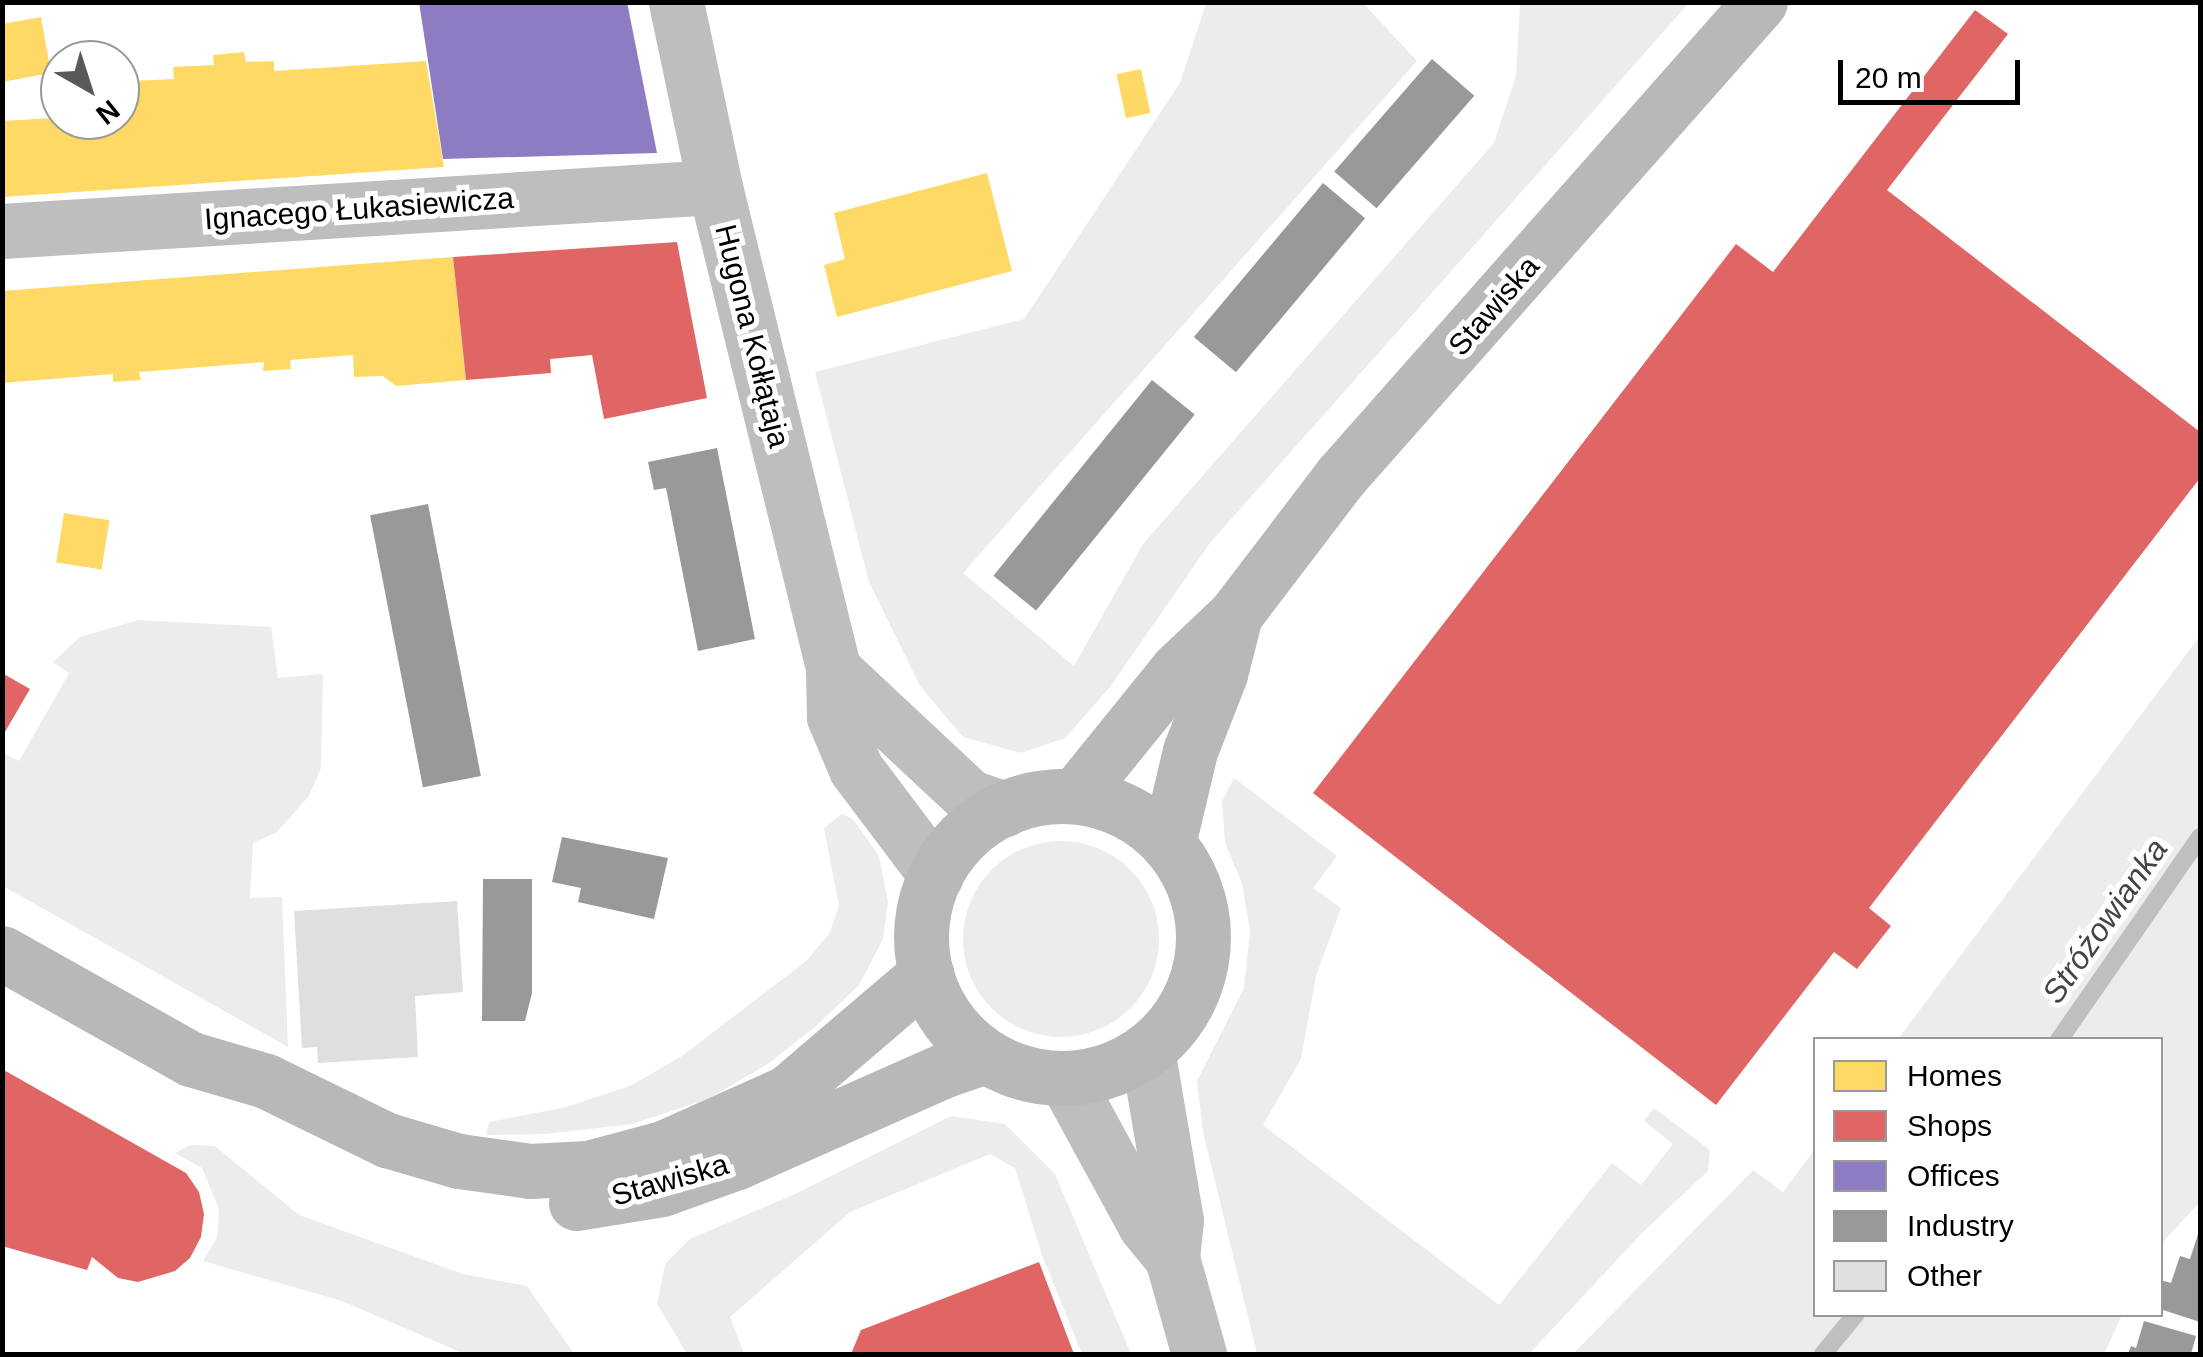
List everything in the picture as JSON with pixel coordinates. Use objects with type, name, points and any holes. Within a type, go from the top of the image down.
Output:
[{"type":"main road","name":"Stawiska","points":[[1075,796],[1178,669],[1235,615],[1340,477],[1760,2]]},
{"type":"main road","name":"Stawiska","points":[[1168,844],[1190,751],[1220,674],[1235,615]]},
{"type":"main road","points":[[1075,796],[1126,811],[1168,844],[1198,899],[1201,962],[1176,1019],[1147,1049],[1117,1067],[1065,1078],[1016,1070],[986,1056],[944,1014],[926,974],[921,924],[936,875],[964,836],[1005,809],[1039,798],[1075,796]]},
{"type":"main road","name":"Stawiska","points":[[2,953],[191,1058],[266,1081],[387,1140],[459,1162],[530,1172],[588,1168],[663,1148],[788,1092],[926,974]]},
{"type":"main road","name":"Stawiska","points":[[191,1058],[234,1103],[308,1143],[400,1179],[502,1203],[584,1203],[662,1189],[737,1162],[945,1070],[986,1056]]},
{"type":"street","name":"Hugona Kołłątaja","points":[[676,2],[716,187],[833,669],[834,717],[856,770],[936,875]]},
{"type":"street","name":"Ignacego Łukasiewicza","points":[[2,231],[716,187]]},
{"type":"street","points":[[833,669],[970,796],[1005,809]]},
{"type":"street","points":[[1147,1049],[1176,1220],[1172,1258],[1199,1354]]},
{"type":"street","points":[[1065,1078],[1145,1225],[1172,1258]]},
{"type":"shaded area","points":[[1206,3],[1363,3],[1417,61],[963,573],[1074,666],[1143,544],[1494,143],[1516,76],[1520,3],[1689,3],[1210,543],[1110,687],[1065,738],[1021,753],[963,737],[920,686],[869,582],[815,372],[1024,319],[1180,83]]},
{"type":"shaded area","points":[[138,620],[271,627],[278,678],[323,674],[321,768],[309,796],[277,832],[253,843],[250,898],[282,897],[288,1047],[3,886],[3,753],[19,761],[69,673],[53,662],[80,637]]},
{"type":"shaded area","points":[[2200,636],[2200,1202],[2163,1242],[2163,1037],[1899,1037]]},
{"type":"shaded area","points":[[1234,778],[1337,856],[1313,888],[1341,908],[1316,976],[1301,1059],[1263,1125],[1499,1305],[1612,1163],[1641,1185],[1673,1144],[1644,1121],[1654,1108],[1710,1150],[1708,1171],[1643,1232],[1529,1354],[1257,1354],[1203,1132],[1197,1081],[1244,988],[1250,931],[1242,883],[1225,843],[1222,801]]},
{"type":"shaded area","points":[[842,814],[853,819],[879,856],[888,901],[883,939],[859,985],[816,1026],[768,1064],[708,1099],[632,1124],[545,1134],[486,1135],[489,1122],[566,1107],[630,1086],[682,1056],[806,961],[829,934],[839,906],[824,828]]},
{"type":"shaded area","points":[[1061,841],[1099,848],[1130,870],[1152,901],[1159,939],[1152,977],[1130,1008],[1099,1030],[1061,1037],[1023,1030],[992,1008],[970,977],[963,939],[970,901],[992,870],[1023,848]]},
{"type":"shaded area","points":[[951,1116],[1005,1124],[1055,1174],[1131,1354],[1082,1354],[1042,1255],[1015,1168],[990,1154],[850,1212],[730,1317],[744,1354],[687,1354],[657,1304],[665,1264],[690,1239],[795,1194]]},
{"type":"shaded area","points":[[190,1145],[215,1146],[299,1215],[463,1274],[527,1286],[574,1354],[465,1354],[342,1301],[203,1261],[217,1238],[219,1209],[202,1168],[175,1153]]},
{"type":"shaded area","points":[[1813,1152],[1813,1317],[2121,1317],[2104,1354],[1573,1354],[1753,1170],[1783,1192]]},
{"type":"building: Homes","points":[[41,17],[45,40],[40,40],[40,75],[2,82],[2,24]]},
{"type":"building: Homes","points":[[244,52],[246,62],[274,61],[274,71],[426,61],[444,167],[2,197],[2,121],[40,119],[40,140],[140,140],[140,81],[174,79],[173,67],[214,65],[213,55]]},
{"type":"building: Homes","points":[[1141,69],[1150,113],[1126,118],[1117,74]]},
{"type":"building: Homes","points":[[987,173],[1012,271],[837,317],[824,265],[845,259],[834,213]]},
{"type":"building: Homes","points":[[453,257],[466,380],[396,386],[383,376],[354,377],[353,355],[290,360],[291,369],[263,371],[264,362],[139,372],[141,380],[113,382],[113,374],[2,383],[2,291]]},
{"type":"building: Homes","points":[[64,513],[109,520],[102,570],[56,562]]},
{"type":"building: Shops","points":[[1975,10],[2008,34],[1887,190],[2200,432],[2200,478],[1869,908],[1891,926],[1857,969],[1834,952],[1716,1105],[1313,793],[1736,244],[1773,272]]},
{"type":"building: Shops","points":[[677,242],[707,398],[604,419],[592,355],[550,359],[551,373],[466,380],[453,257]]},
{"type":"building: Shops","points":[[2,673],[30,689],[2,737]]},
{"type":"building: Shops","points":[[2,1069],[186,1173],[199,1192],[204,1214],[201,1237],[190,1258],[175,1271],[138,1282],[118,1278],[92,1257],[87,1270],[2,1246]]},
{"type":"building: Shops","points":[[1039,1262],[1074,1354],[851,1354],[861,1330]]},
{"type":"building: Offices","points":[[419,2],[627,2],[657,153],[443,159]]},
{"type":"building: Industry","points":[[1432,59],[1474,96],[1377,208],[1334,171]]},
{"type":"building: Industry","points":[[1323,183],[1365,218],[1236,372],[1194,337]]},
{"type":"building: Industry","points":[[1152,380],[1195,415],[1036,610],[993,576]]},
{"type":"building: Industry","points":[[717,448],[755,639],[698,651],[666,488],[654,490],[648,462]]},
{"type":"building: Industry","points":[[428,504],[481,776],[423,787],[370,515]]},
{"type":"building: Industry","points":[[562,837],[668,858],[654,919],[578,902],[581,888],[552,882]]},
{"type":"building: Industry","points":[[483,879],[532,879],[532,993],[525,1021],[482,1021]]},
{"type":"building: Industry","points":[[2200,1228],[2200,1322],[2163,1310],[2163,1281],[2171,1283],[2180,1256],[2190,1259]]},
{"type":"building: Industry","points":[[2144,1321],[2196,1336],[2191,1354],[2128,1354],[2131,1346],[2136,1348]]},
{"type":"building: Other","points":[[457,901],[463,992],[415,996],[418,1057],[318,1063],[317,1047],[302,1048],[294,911]]},
{"type":"waterway","name":"Stróżowianka","points":[[2061,1037],[2200,837]]},
{"type":"waterway","name":"Stróżowianka","points":[[1823,1354],[1854,1317]]}]
